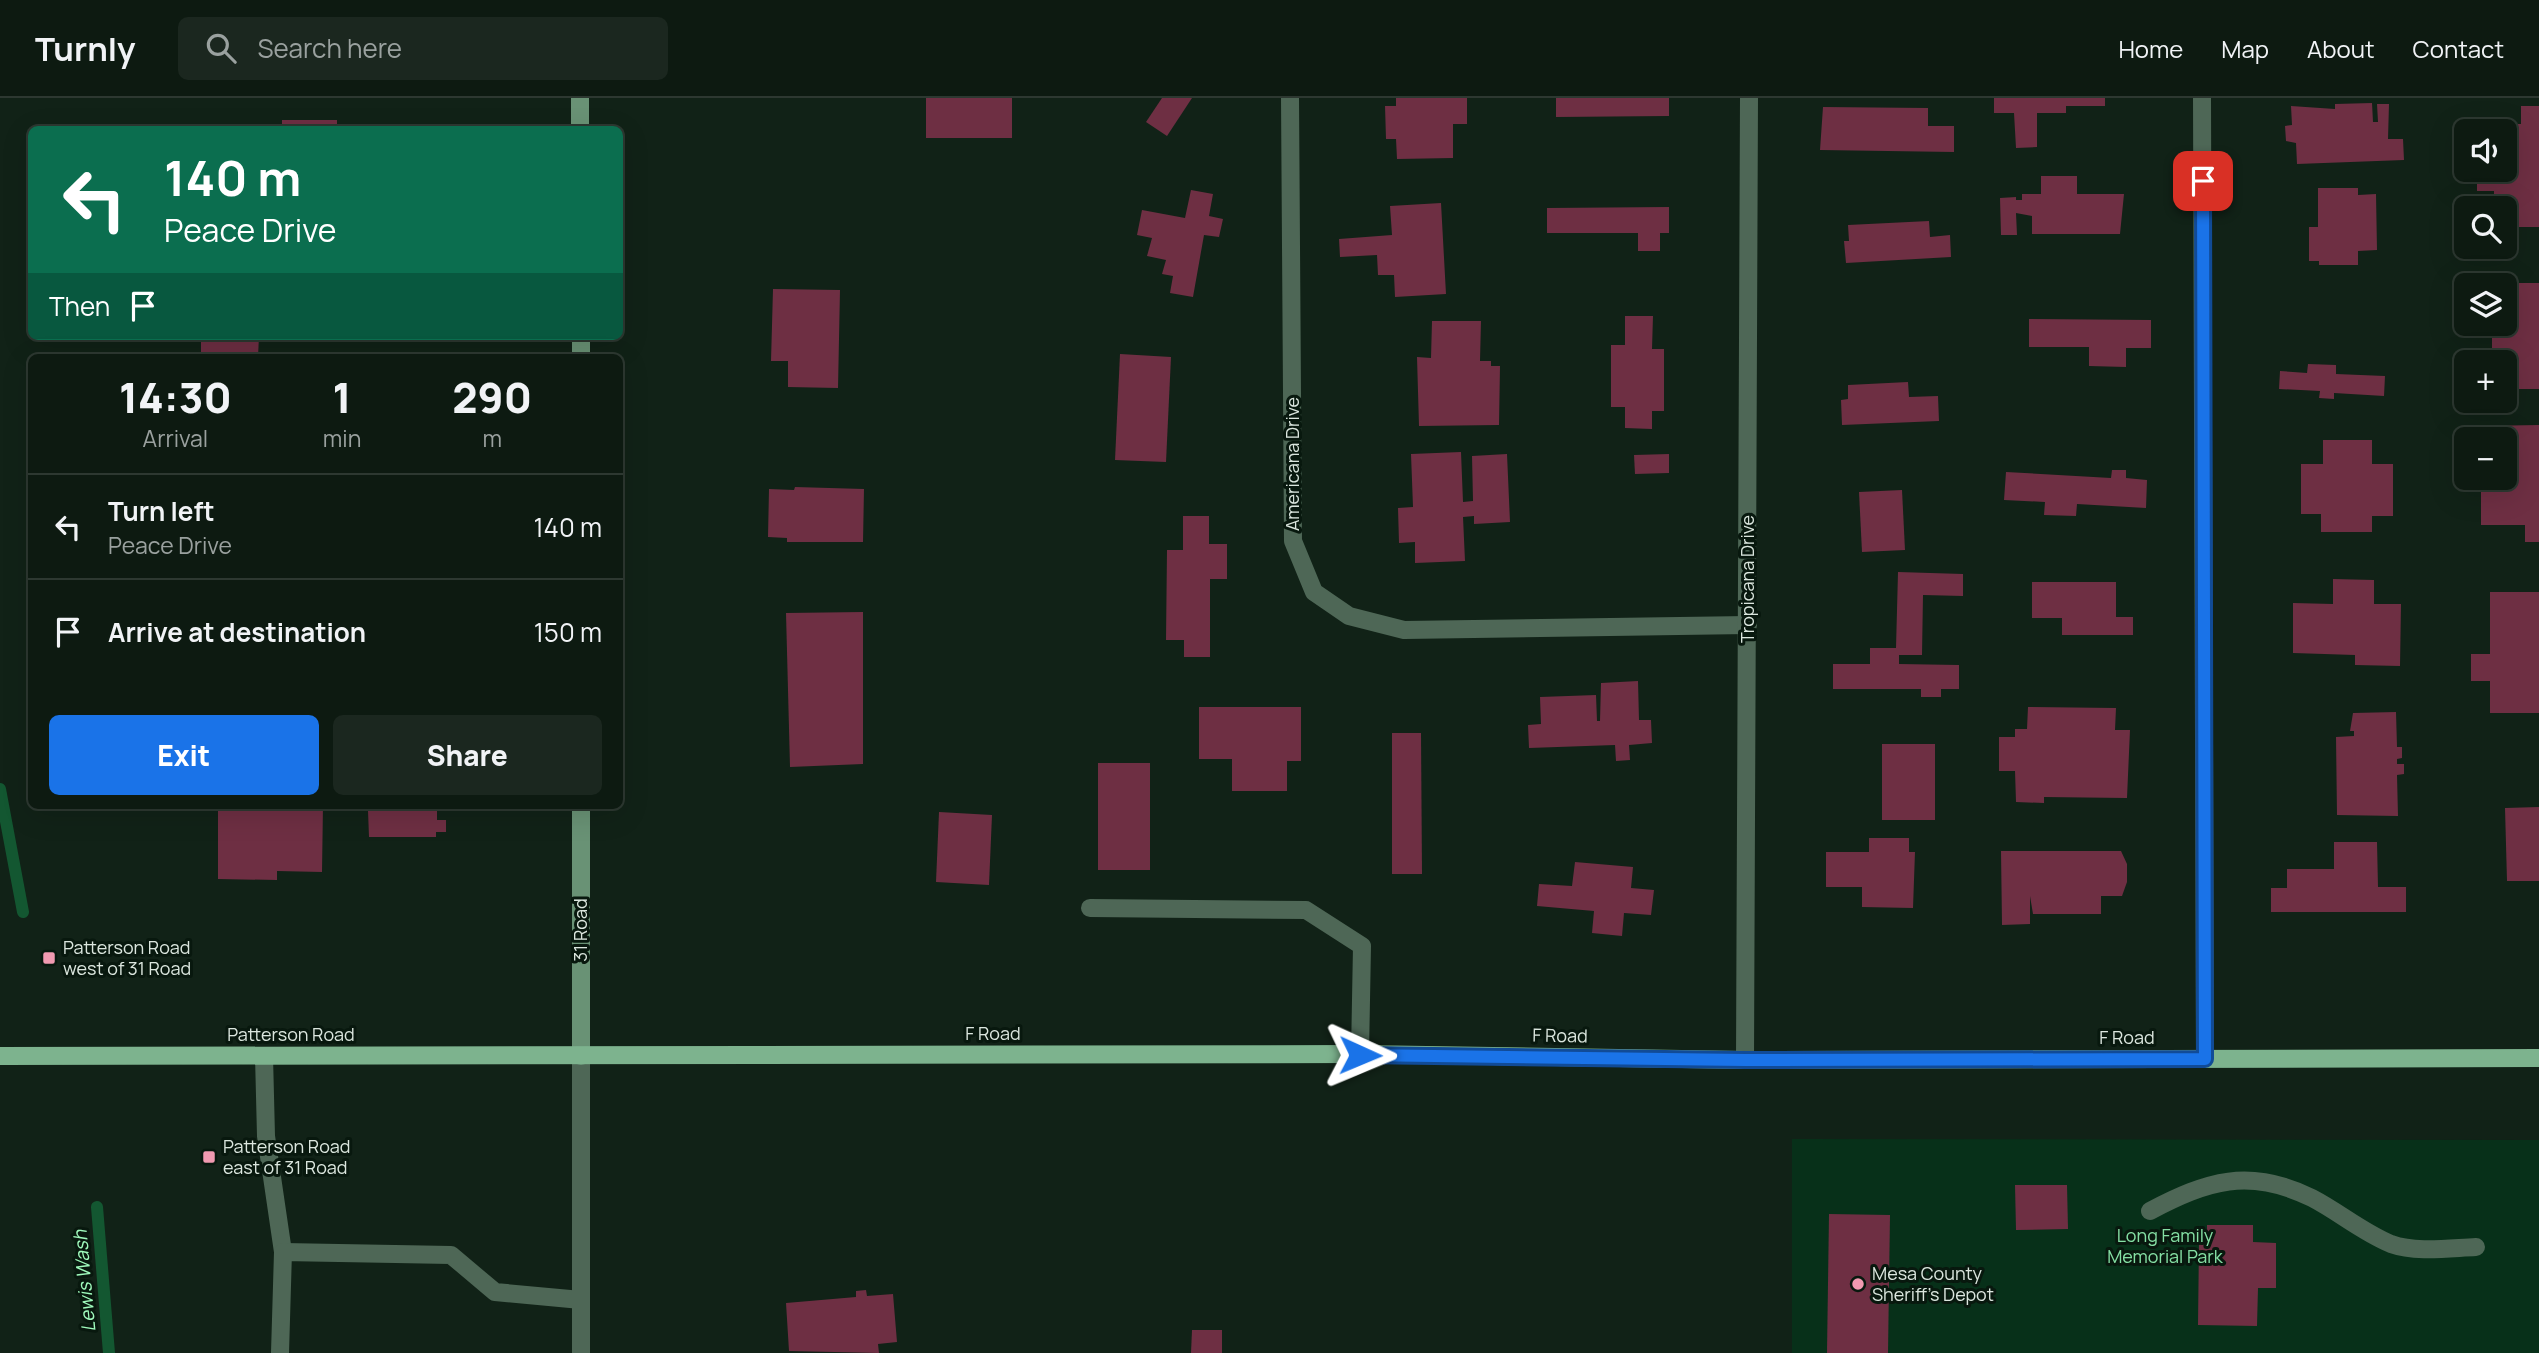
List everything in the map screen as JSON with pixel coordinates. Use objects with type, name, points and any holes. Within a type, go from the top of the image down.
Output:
[{"type":"main road","name":"F Road","points":[[581,1056],[1360,1055],[1745,1060],[2539,1058]]},
{"type":"main road","name":"Patterson Road","points":[[0,1056],[581,1056]]},
{"type":"street","points":[[580,98],[580,126]]},
{"type":"street","name":"Americana Drive","points":[[1290,98],[1293,541],[1314,592],[1349,616],[1404,630],[1748,625]]},
{"type":"street","name":"Tropicana Drive","points":[[1745,1060],[1749,98]]},
{"type":"street","points":[[2202,98],[2205,1059]]},
{"type":"street","name":"31 Road","points":[[581,809],[581,1056]]},
{"type":"street","points":[[1090,908],[1306,910],[1362,946],[1360,1055]]},
{"type":"street","points":[[264,1056],[266,1136],[283,1252],[280,1353]]},
{"type":"street","points":[[580,1353],[581,1056]]},
{"type":"street","points":[[2150,1211],[2188,1191],[2219,1181],[2254,1181],[2282,1186],[2313,1199],[2354,1225],[2393,1245],[2435,1249],[2476,1247]]},
{"type":"street","points":[[283,1252],[451,1255],[495,1292],[581,1300]]},
{"type":"green space","name":"Long Family Memorial Park","points":[[1792,1139],[2539,1140],[2539,1353],[1792,1353]]},
{"type":"building","points":[[926,98],[1012,98],[1012,138],[926,138]]},
{"type":"building","points":[[1162,98],[1192,98],[1167,136],[1146,122]]},
{"type":"building","points":[[1396,98],[1467,98],[1467,124],[1453,124],[1453,158],[1397,159],[1396,139],[1386,139],[1385,106],[1396,106]]},
{"type":"building","points":[[1556,98],[1669,98],[1669,116],[1556,117]]},
{"type":"building","points":[[1994,98],[2105,98],[2105,106],[2066,106],[2066,113],[2037,113],[2037,147],[2016,148],[2014,113],[1994,113]]},
{"type":"building","points":[[2372,103],[2373,122],[2378,122],[2377,104],[2389,104],[2388,139],[2403,139],[2404,160],[2297,164],[2296,143],[2286,141],[2285,126],[2292,125],[2291,106],[2335,109],[2335,104]]},
{"type":"building","points":[[2521,106],[2539,106],[2539,227],[2517,227],[2517,196],[2494,196],[2494,191],[2477,191],[2477,182],[2517,182],[2517,124],[2521,124]]},
{"type":"building","points":[[1823,107],[1928,108],[1928,126],[1954,126],[1954,152],[1820,150]]},
{"type":"building","points":[[282,120],[337,120],[337,126],[282,126]]},
{"type":"building","points":[[2041,176],[2077,176],[2077,194],[2124,194],[2120,234],[2032,234],[2032,216],[2016,213],[2017,235],[2001,235],[2000,198],[2016,197],[2016,200],[2022,200],[2022,194],[2041,194]]},
{"type":"building","points":[[2318,188],[2358,188],[2358,195],[2376,194],[2377,250],[2358,251],[2358,265],[2319,265],[2319,261],[2309,261],[2309,227],[2318,227]]},
{"type":"building","points":[[1191,190],[1213,194],[1209,216],[1223,219],[1219,237],[1204,235],[1193,297],[1170,293],[1173,276],[1162,274],[1166,260],[1147,256],[1152,238],[1137,235],[1142,210],[1185,218]]},
{"type":"building","points":[[1441,203],[1446,294],[1395,297],[1394,275],[1378,275],[1377,255],[1340,257],[1339,239],[1392,235],[1390,206]]},
{"type":"building","points":[[1669,207],[1669,233],[1660,233],[1660,251],[1638,251],[1638,233],[1547,233],[1547,208]]},
{"type":"building","points":[[1929,221],[1930,237],[1950,235],[1951,257],[1846,263],[1844,241],[1849,241],[1848,225]]},
{"type":"building","points":[[2517,283],[2539,283],[2539,389],[2517,389],[2517,350],[2492,350],[2492,336],[2517,336]]},
{"type":"building","points":[[773,289],[840,290],[838,388],[788,387],[788,361],[771,361]]},
{"type":"building","points":[[1625,316],[1653,316],[1652,349],[1664,349],[1664,411],[1652,411],[1652,429],[1625,428],[1625,407],[1611,407],[1611,345],[1625,345]]},
{"type":"building","points":[[2029,319],[2151,320],[2151,348],[2126,348],[2126,367],[2089,366],[2089,347],[2029,347]]},
{"type":"building","points":[[1432,321],[1481,321],[1480,361],[1491,361],[1491,366],[1500,366],[1499,425],[1419,426],[1417,357],[1431,358]]},
{"type":"building","points":[[201,340],[259,340],[258,354],[201,354]]},
{"type":"building","points":[[1120,354],[1171,357],[1166,462],[1115,460]]},
{"type":"building","points":[[2308,364],[2336,365],[2336,374],[2385,376],[2384,396],[2334,393],[2334,399],[2319,398],[2320,391],[2279,389],[2280,371],[2307,373]]},
{"type":"building","points":[[1908,382],[1909,397],[1938,396],[1939,421],[1842,425],[1841,400],[1848,399],[1848,385]]},
{"type":"building","points":[[2539,425],[2539,542],[2525,542],[2525,525],[2481,525],[2481,490],[2517,490],[2517,427],[2481,426]]},
{"type":"building","points":[[2323,440],[2372,440],[2372,464],[2393,464],[2393,516],[2372,516],[2372,532],[2321,532],[2321,514],[2301,514],[2301,464],[2323,464]]},
{"type":"building","points":[[1461,452],[1463,502],[1473,501],[1472,456],[1507,454],[1510,522],[1474,524],[1474,516],[1463,517],[1465,561],[1415,563],[1415,542],[1399,543],[1398,508],[1413,507],[1411,454]]},
{"type":"building","points":[[1669,454],[1669,473],[1635,474],[1634,455]]},
{"type":"building","points":[[2112,470],[2126,470],[2126,478],[2147,480],[2146,508],[2077,504],[2076,516],[2044,515],[2045,502],[2004,500],[2006,472],[2111,478]]},
{"type":"building","points":[[795,487],[864,489],[863,542],[787,542],[787,538],[768,537],[769,489],[794,490]]},
{"type":"building","points":[[1902,490],[1905,550],[1862,552],[1859,492]]},
{"type":"building","points":[[1183,516],[1209,516],[1209,544],[1227,544],[1227,579],[1210,579],[1210,657],[1184,657],[1184,640],[1166,640],[1167,550],[1183,550]]},
{"type":"building","points":[[1898,572],[1963,574],[1963,596],[1923,595],[1922,655],[1899,655],[1899,664],[1959,665],[1959,689],[1941,689],[1941,697],[1921,697],[1921,689],[1833,689],[1833,664],[1870,664],[1870,648],[1896,648]]},
{"type":"building","points":[[2333,579],[2374,580],[2374,604],[2401,604],[2400,666],[2355,665],[2355,655],[2293,653],[2293,603],[2333,604]]},
{"type":"building","points":[[2032,582],[2116,582],[2116,617],[2133,617],[2133,635],[2062,635],[2062,618],[2032,618]]},
{"type":"building","points":[[2490,592],[2539,592],[2539,713],[2490,713],[2490,681],[2471,681],[2471,654],[2490,654]]},
{"type":"building","points":[[863,612],[863,764],[790,767],[786,613]]},
{"type":"building","points":[[1638,681],[1639,720],[1651,720],[1652,743],[1629,745],[1630,760],[1616,761],[1615,745],[1529,748],[1528,725],[1541,724],[1540,697],[1596,695],[1597,721],[1600,721],[1601,683]]},
{"type":"building","points":[[1199,707],[1301,707],[1301,761],[1287,761],[1287,791],[1232,791],[1232,759],[1199,759]]},
{"type":"building","points":[[2028,707],[2116,708],[2115,730],[2130,730],[2127,798],[2044,797],[2044,803],[2016,802],[2015,771],[1999,771],[1999,737],[2015,737],[2015,729],[2027,729]]},
{"type":"building","points":[[2396,712],[2397,747],[2402,747],[2402,758],[2397,759],[2397,764],[2404,764],[2404,774],[2397,775],[2398,816],[2337,815],[2336,737],[2354,736],[2354,731],[2350,731],[2353,713]]},
{"type":"building","points":[[1392,733],[1421,733],[1422,874],[1392,874]]},
{"type":"building","points":[[1882,744],[1935,744],[1935,820],[1882,820]]},
{"type":"building","points":[[1098,763],[1150,763],[1150,870],[1098,870]]},
{"type":"building","points":[[2539,807],[2539,881],[2507,881],[2505,808]]},
{"type":"building","points":[[218,809],[323,809],[322,872],[277,871],[277,880],[218,879]]},
{"type":"building","points":[[437,810],[437,820],[446,820],[446,832],[436,832],[436,837],[369,837],[368,811]]},
{"type":"building","points":[[939,812],[992,815],[989,885],[936,882]]},
{"type":"building","points":[[1869,838],[1909,838],[1909,852],[1915,852],[1913,908],[1862,907],[1862,887],[1826,887],[1826,852],[1869,852]]},
{"type":"building","points":[[2334,842],[2377,842],[2378,887],[2406,887],[2406,912],[2271,912],[2271,888],[2287,888],[2287,869],[2334,869]]},
{"type":"building","points":[[2001,851],[2121,851],[2127,864],[2127,882],[2122,896],[2101,896],[2101,914],[2033,914],[2030,896],[2030,924],[2002,925]]},
{"type":"building","points":[[1575,862],[1633,867],[1631,888],[1654,890],[1651,915],[1624,913],[1622,936],[1592,933],[1594,911],[1537,906],[1539,884],[1572,886]]},
{"type":"building","name":"Mesa County Sheriff's Depot","points":[[2015,1185],[2067,1185],[2068,1229],[2016,1230]]},
{"type":"building","name":"Mesa County Sheriff's Depot","points":[[1829,1214],[1890,1215],[1888,1353],[1827,1353]]},
{"type":"building","points":[[2207,1225],[2253,1225],[2253,1242],[2276,1243],[2276,1288],[2258,1288],[2257,1326],[2198,1325],[2199,1242],[2207,1242]]},
{"type":"building","points":[[866,1290],[867,1296],[893,1294],[897,1342],[878,1344],[879,1353],[789,1351],[786,1303],[856,1297],[856,1291]]},
{"type":"building","points":[[1192,1330],[1222,1330],[1222,1353],[1191,1353]]},
{"type":"waterway","name":"Lewis Wash","points":[[0,789],[23,912]]},
{"type":"waterway","name":"Lewis Wash","points":[[97,1207],[109,1353]]},
{"type":"place","name":"Patterson Road west of 31 Road","points":[[49,958]]},
{"type":"place","name":"Patterson Road east of 31 Road","points":[[209,1157]]},
{"type":"place","name":"Mesa County Sheriff's Depot","points":[[1858,1284]]},
{"type":"route","points":[[1360,1055],[1745,1060],[2205,1059],[2203,181]]}]
